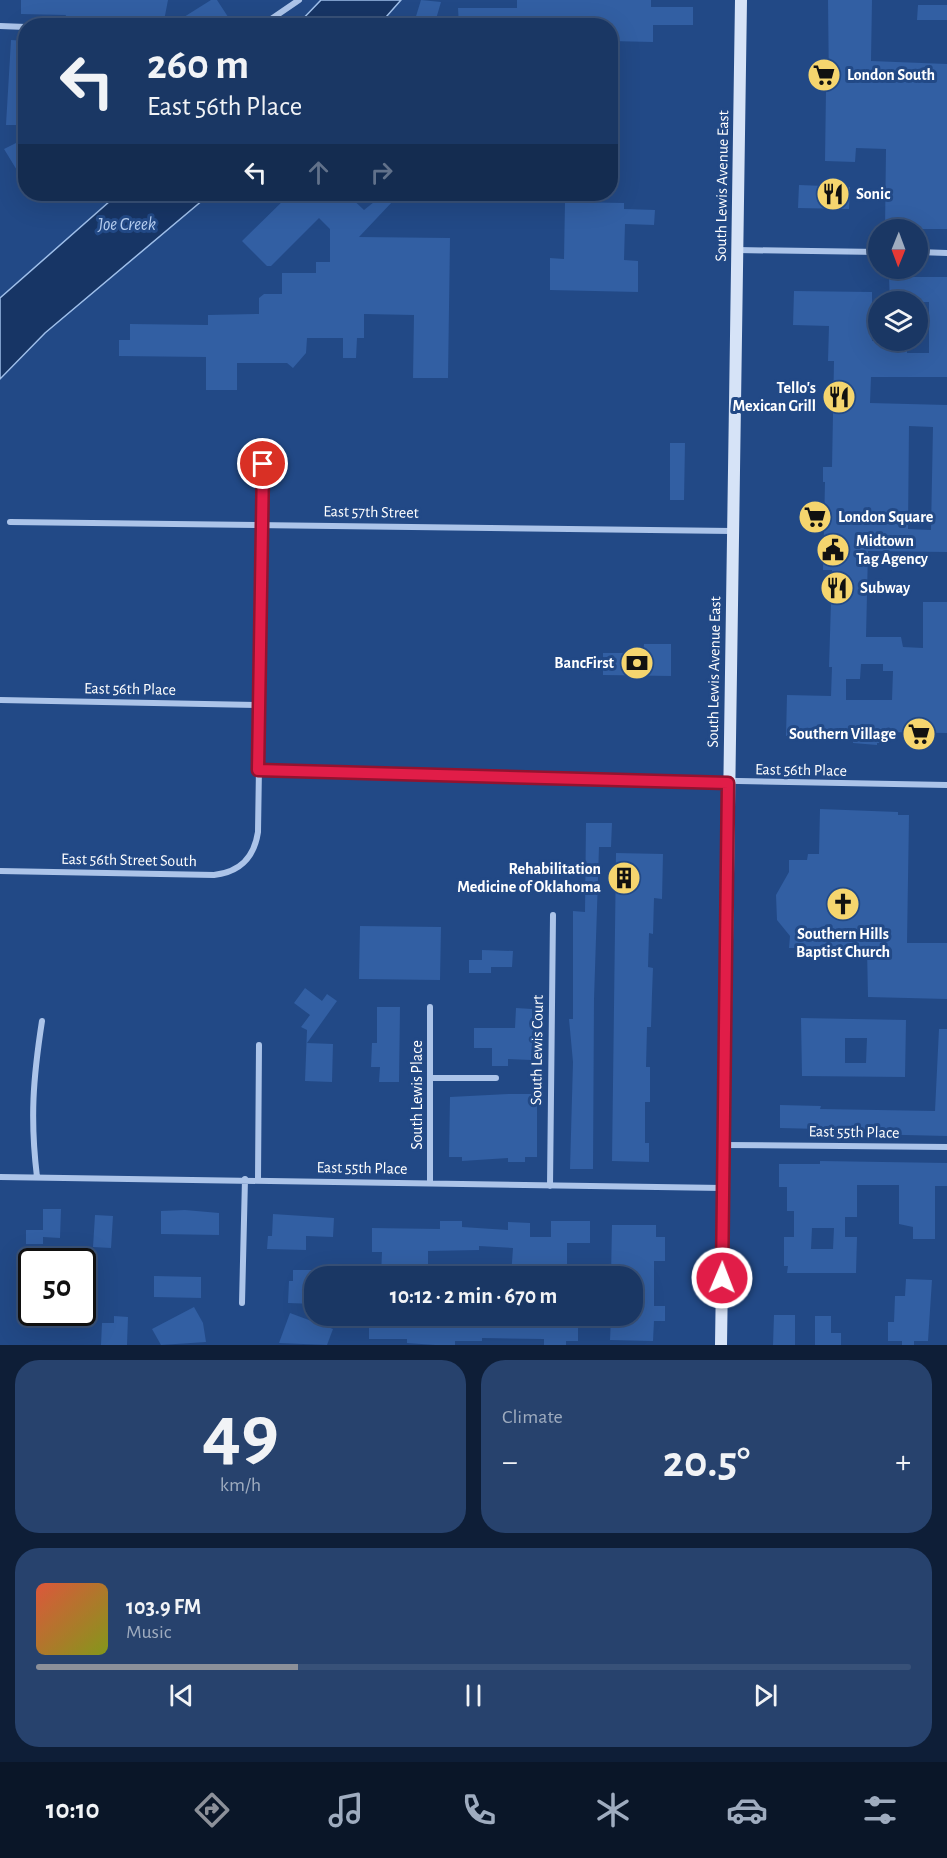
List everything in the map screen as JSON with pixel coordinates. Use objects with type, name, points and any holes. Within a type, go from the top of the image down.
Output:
[{"type":"main road","name":"South Lewis Avenue East","points":[[721,1345],[741,0]]},
{"type":"street","points":[[273,18],[299,0]]},
{"type":"street","points":[[0,26],[18,27]]},
{"type":"street","points":[[737,250],[868,252]]},
{"type":"street","points":[[928,252],[947,253]]},
{"type":"street","points":[[258,770],[264,444]]},
{"type":"street","name":"East 57th Street","points":[[10,522],[732,531]]},
{"type":"street","name":"East 56th Place","points":[[0,700],[259,705]]},
{"type":"street","name":"East 56th Place","points":[[258,770],[728,783],[947,785]]},
{"type":"street","name":"East 56th Street South","points":[[0,871],[214,875],[229,873],[240,868],[250,856],[258,832],[258,770]]},
{"type":"street","name":"South Lewis Court","points":[[550,1186],[553,915]]},
{"type":"street","name":"South Lewis Place","points":[[430,1007],[430,1184]]},
{"type":"street","points":[[37,1177],[31,1131],[32,1081],[42,1021]]},
{"type":"street","points":[[258,1179],[259,1045]]},
{"type":"street","points":[[431,1078],[496,1078]]},
{"type":"street","name":"East 55th Place","points":[[724,1145],[947,1147]]},
{"type":"street","name":"East 55th Place","points":[[0,1177],[258,1179],[723,1188]]},
{"type":"street","points":[[242,1303],[245,1179]]},
{"type":"water","points":[[321,0],[401,0],[385,18],[304,18]]},
{"type":"water","name":"Joe Creek","points":[[110,201],[202,201],[45,333],[0,379],[0,298]]},
{"type":"building","points":[[21,0],[168,0],[165,18],[65,18],[66,15],[21,14]]},
{"type":"building","points":[[211,0],[217,0],[229,18],[185,18]]},
{"type":"building","points":[[421,0],[441,2],[436,18],[415,18]]},
{"type":"building","points":[[517,0],[651,0],[651,7],[693,7],[693,25],[653,25],[653,42],[618,41],[618,18],[459,18],[458,8],[517,8]]},
{"type":"building","points":[[828,0],[872,0],[871,61],[947,64],[947,229],[928,229],[928,219],[885,219],[886,149],[856,148],[855,162],[825,161],[826,89],[829,89]]},
{"type":"building","points":[[918,5],[947,5],[947,20],[917,20]]},
{"type":"building","points":[[11,40],[18,40],[18,125],[6,125]]},
{"type":"building","points":[[18,142],[18,172],[4,149]]},
{"type":"building","points":[[799,185],[850,187],[849,209],[798,208]]},
{"type":"building","points":[[283,201],[354,201],[364,210],[375,201],[393,201],[359,237],[450,238],[448,378],[413,378],[414,315],[364,314],[364,338],[357,338],[356,358],[343,358],[343,338],[307,338],[306,353],[293,368],[287,363],[237,363],[237,390],[206,390],[206,357],[119,356],[119,340],[130,340],[130,324],[208,325],[208,315],[259,314],[259,298],[264,294],[282,294],[282,273],[316,273],[316,262],[330,262],[330,229],[319,218],[271,266],[267,266],[242,241]]},
{"type":"building","points":[[565,202],[624,203],[624,209],[655,210],[654,225],[625,224],[624,260],[638,261],[638,292],[550,290],[550,258],[564,259]]},
{"type":"building","points":[[947,277],[947,377],[871,377],[870,403],[947,405],[947,552],[868,551],[866,637],[901,637],[903,647],[923,648],[923,602],[947,602],[947,733],[883,732],[883,743],[877,743],[877,745],[853,743],[853,737],[786,736],[787,695],[831,696],[832,667],[829,667],[832,570],[823,570],[825,482],[823,482],[823,467],[832,467],[834,361],[828,361],[829,326],[793,325],[794,291],[868,292],[868,351],[929,353],[928,291],[890,291],[889,279]],"holes":[[[909,426],[933,427],[931,530],[908,529]],[[861,664],[883,664],[883,671],[893,671],[892,700],[846,700],[846,679],[860,679]]]},
{"type":"building","points":[[670,443],[685,443],[684,500],[670,500]]},
{"type":"building","name":"BancFirst","points":[[644,644],[671,644],[671,676],[603,675],[603,653],[643,653]]},
{"type":"building","name":"Southern Hills Baptist Church","points":[[820,809],[898,812],[898,815],[909,815],[907,943],[947,943],[947,999],[868,997],[867,949],[789,948],[790,936],[777,920],[776,895],[789,872],[789,860],[807,860],[808,854],[819,854]]},
{"type":"building","points":[[586,823],[612,823],[611,847],[599,847],[594,999],[593,1169],[570,1169],[573,1062],[569,1019],[573,1019],[573,911],[585,912]]},
{"type":"building","points":[[616,853],[663,854],[662,899],[654,898],[653,934],[649,933],[648,967],[653,968],[651,1027],[647,1027],[646,1067],[650,1067],[650,1102],[645,1102],[645,1143],[649,1143],[649,1162],[612,1161]]},
{"type":"building","points":[[360,926],[441,927],[440,980],[359,979]]},
{"type":"building","points":[[482,950],[513,951],[512,967],[491,967],[491,973],[469,973],[469,960],[482,960]]},
{"type":"building","points":[[305,988],[322,1001],[327,994],[337,1001],[307,1043],[333,1044],[332,1082],[305,1081],[307,1030],[301,1027],[310,1015],[294,1003]]},
{"type":"building","points":[[377,1007],[400,1007],[399,1082],[379,1082],[380,1067],[371,1067],[372,1043],[377,1043]]},
{"type":"building","points":[[516,1008],[532,1009],[532,1025],[538,1026],[537,1043],[532,1043],[531,1060],[508,1059],[508,1066],[492,1066],[492,1048],[474,1048],[474,1028],[515,1028]]},
{"type":"building","points":[[801,1018],[906,1020],[905,1077],[802,1076]],"holes":[[[845,1038],[867,1038],[866,1063],[845,1063]]]},
{"type":"building","points":[[939,1029],[947,1029],[947,1136],[820,1133],[820,1129],[780,1128],[780,1105],[821,1106],[820,1109],[935,1111]]},
{"type":"building","points":[[537,1094],[537,1157],[525,1157],[525,1162],[508,1162],[508,1158],[462,1161],[462,1157],[449,1157],[450,1097]]},
{"type":"building","points":[[820,1161],[947,1163],[947,1186],[935,1186],[935,1239],[913,1239],[913,1227],[899,1224],[899,1185],[857,1185],[857,1217],[845,1217],[845,1237],[857,1237],[856,1273],[787,1273],[788,1266],[784,1266],[784,1237],[794,1237],[794,1211],[787,1211],[787,1187],[779,1187],[779,1164],[820,1164]],"holes":[[[812,1228],[834,1228],[833,1249],[811,1249]]]},
{"type":"building","points":[[43,1209],[61,1209],[60,1238],[43,1237],[43,1244],[26,1244],[26,1230],[43,1230]]},
{"type":"building","points":[[185,1210],[219,1213],[219,1235],[161,1234],[161,1211]]},
{"type":"building","points":[[273,1214],[334,1218],[333,1237],[306,1236],[306,1250],[267,1249],[268,1236],[272,1236]]},
{"type":"building","points":[[95,1215],[113,1216],[111,1248],[93,1247]]},
{"type":"building","points":[[440,1221],[462,1221],[462,1227],[508,1230],[508,1222],[530,1223],[530,1237],[551,1237],[551,1221],[590,1221],[590,1243],[567,1243],[567,1266],[512,1266],[513,1248],[479,1246],[479,1250],[428,1251],[428,1266],[381,1266],[382,1252],[372,1252],[372,1228],[440,1229]]},
{"type":"building","points":[[612,1225],[656,1225],[656,1237],[665,1237],[665,1261],[654,1261],[654,1306],[665,1306],[665,1321],[654,1321],[653,1341],[610,1340],[611,1326],[643,1326],[643,1266],[611,1266]]},
{"type":"building","points":[[293,1270],[304,1270],[304,1304],[288,1303],[289,1281],[293,1281]]},
{"type":"building","points":[[154,1276],[201,1277],[201,1298],[154,1297]]},
{"type":"building","points":[[906,1279],[932,1280],[928,1341],[914,1341],[914,1345],[902,1345],[902,1341],[888,1341],[888,1322],[894,1322],[895,1296],[905,1296]]},
{"type":"building","points":[[194,1307],[203,1323],[206,1342],[161,1345],[152,1329]]},
{"type":"building","points":[[290,1313],[304,1318],[304,1326],[325,1326],[333,1329],[327,1345],[279,1343]]},
{"type":"building","points":[[774,1315],[795,1315],[795,1345],[773,1345]]},
{"type":"building","points":[[114,1316],[128,1317],[127,1345],[101,1345],[102,1323],[114,1323]]},
{"type":"building","points":[[815,1316],[831,1316],[831,1333],[841,1333],[841,1345],[815,1345]]},
{"type":"building","points":[[369,1326],[578,1326],[578,1341],[566,1341],[566,1345],[544,1345],[544,1339],[482,1338],[482,1341],[455,1341],[455,1345],[435,1345],[407,1343],[407,1339],[369,1339]]},
{"type":"place","name":"London South","points":[[824,75]]},
{"type":"place","name":"Sonic","points":[[833,194]]},
{"type":"place","name":"Tello's Mexican Grill","points":[[839,397]]},
{"type":"place","name":"London Square","points":[[815,517]]},
{"type":"place","name":"Midtown Tag Agency","points":[[833,550]]},
{"type":"place","name":"Subway","points":[[837,588]]},
{"type":"place","name":"BancFirst","points":[[637,663]]},
{"type":"place","name":"Southern Village","points":[[919,734]]},
{"type":"place","name":"Rehabilitation Medicine of Oklahoma","points":[[624,878]]},
{"type":"place","name":"Southern Hills Baptist Church","points":[[843,904]]},
{"type":"route","points":[[263,464],[258,770],[552,776],[647,782],[728,783],[722,1278]]}]
